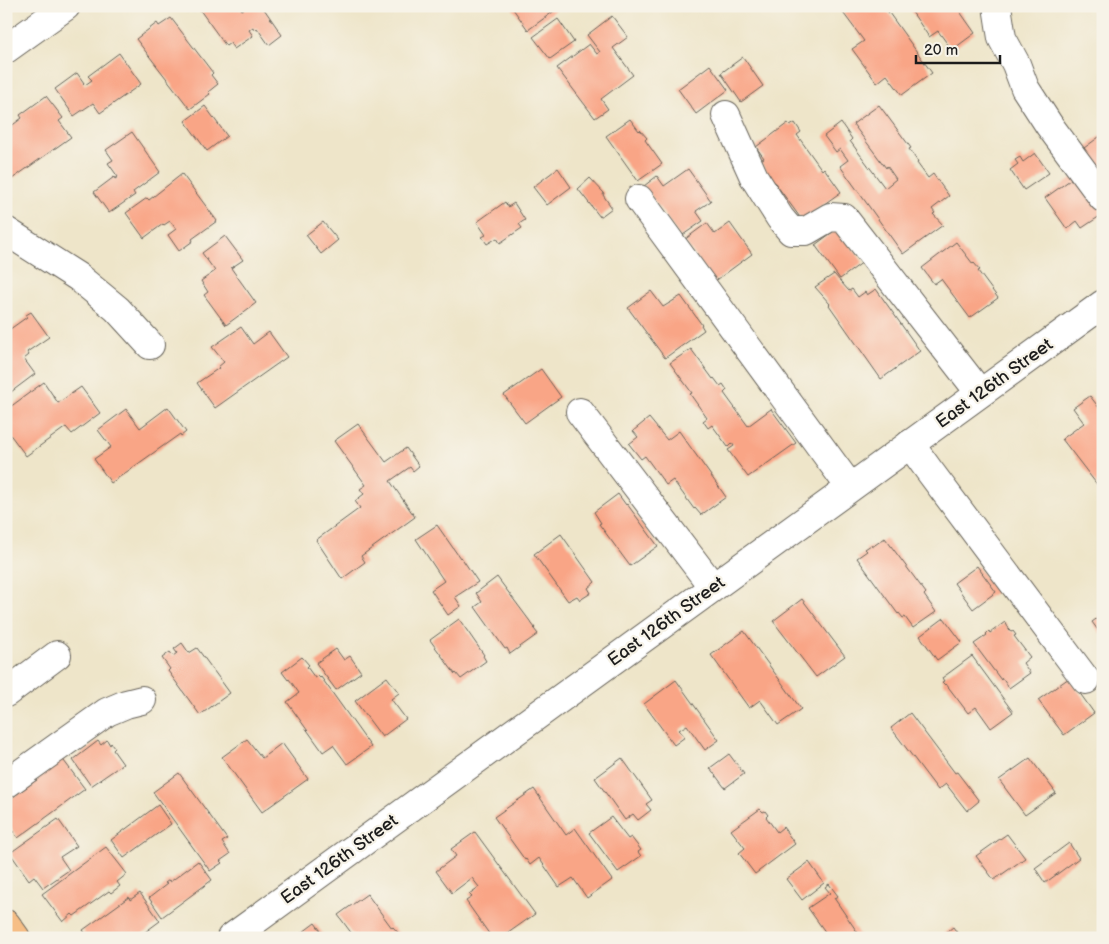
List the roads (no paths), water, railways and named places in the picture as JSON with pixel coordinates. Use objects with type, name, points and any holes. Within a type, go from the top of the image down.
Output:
[{"type":"main road","points":[[6,924],[16,938]]},
{"type":"street","points":[[6,49],[66,6]]},
{"type":"street","points":[[997,6],[1002,38],[1016,64],[1025,88],[1049,126],[1103,198]]},
{"type":"street","points":[[726,115],[754,177],[780,218],[791,231],[806,231],[830,217],[844,218],[980,394]]},
{"type":"street","points":[[640,199],[850,487]]},
{"type":"street","points":[[6,231],[78,278],[117,309],[150,345]]},
{"type":"street","name":"East 126th Street","points":[[230,938],[1103,304]]},
{"type":"street","points":[[580,412],[713,587]]},
{"type":"street","points":[[910,444],[1086,680]]},
{"type":"street","points":[[6,693],[57,655]]},
{"type":"street","points":[[6,784],[107,712],[142,700]]}]
